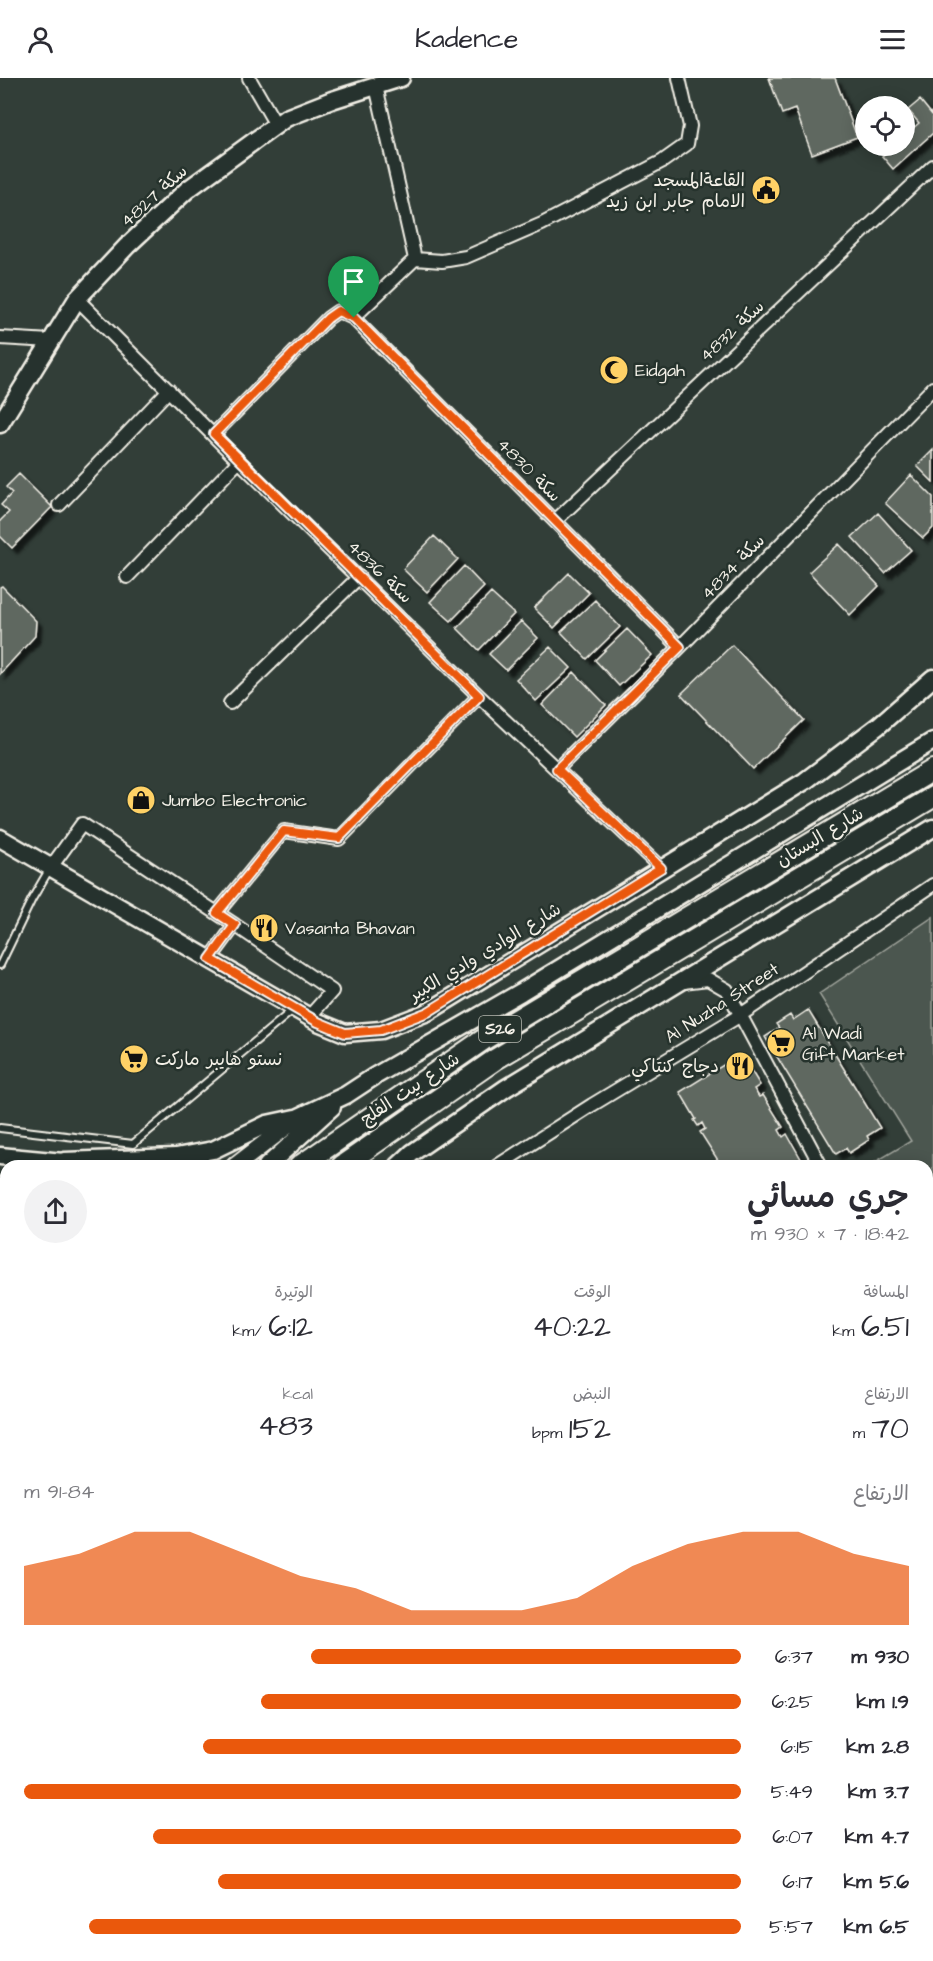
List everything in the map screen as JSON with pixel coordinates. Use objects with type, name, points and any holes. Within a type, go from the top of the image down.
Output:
[{"type":"main road","name":"شارع البستان","points":[[707,905],[933,770]]},
{"type":"main road","name":"شارع البستان","points":[[719,926],[933,797]]},
{"type":"main road","name":"شارع بيت الفلج","points":[[309,1160],[483,1040],[707,905]]},
{"type":"main road","name":"شارع بيت الفلج","points":[[351,1160],[496,1059],[719,926]]},
{"type":"street","points":[[249,78],[276,125]]},
{"type":"street","name":"سكة 4827","points":[[0,424],[77,299],[127,246],[187,190],[286,118],[332,100],[401,78]]},
{"type":"street","points":[[214,434],[328,318],[338,311],[354,318],[415,259],[442,261],[466,257],[542,224],[663,161],[687,144],[690,126],[679,78]]},
{"type":"street","points":[[376,86],[415,259]]},
{"type":"street","name":"سكة 4832","points":[[555,521],[933,166]]},
{"type":"street","name":"سكة 4836","points":[[77,299],[479,696],[661,868]]},
{"type":"street","name":"سكة 4830","points":[[354,318],[680,647]]},
{"type":"street","points":[[0,338],[51,341]]},
{"type":"street","name":"سكة 4834","points":[[557,769],[680,647],[933,388]]},
{"type":"street","points":[[59,505],[169,390]]},
{"type":"street","points":[[127,578],[239,461]]},
{"type":"street","points":[[230,703],[359,577]]},
{"type":"street","name":"شارع الوادي وادي الكبير","points":[[0,838],[302,1013],[345,1033],[381,1030],[428,1012],[805,781],[878,726],[933,678]]},
{"type":"street","points":[[217,913],[284,831],[339,838],[479,696]]},
{"type":"street","points":[[243,1160],[299,1117],[346,1095],[582,955],[933,741]]},
{"type":"street","points":[[51,867],[82,824],[332,991],[302,1013]]},
{"type":"street","points":[[401,1160],[506,1088],[933,828]]},
{"type":"street","name":"Al Nuzha Street","points":[[506,1160],[739,1016],[933,885]]},
{"type":"street","points":[[210,959],[235,925]]},
{"type":"street","points":[[676,983],[708,979],[727,990],[818,1160]]},
{"type":"street","points":[[274,1160],[346,1095]]},
{"type":"street","points":[[92,1160],[176,1157],[213,1150],[267,1124],[299,1117]]},
{"type":"street","points":[[404,1160],[412,1153]]},
{"type":"street","points":[[0,1156],[51,1160]]},
{"type":"lane","points":[[0,965],[32,899],[51,867]]},
{"type":"lane","points":[[0,1128],[133,1144],[265,1033],[302,1013]]},
{"type":"shaded area","points":[[933,917],[933,1160],[879,1160],[911,1141],[819,994]]},
{"type":"shaded area","points":[[0,1153],[19,1160],[0,1160]]},
{"type":"building","points":[[769,78],[835,78],[855,132],[855,138],[812,154],[795,109],[782,114]]},
{"type":"building","points":[[920,100],[933,116],[933,133],[915,149],[915,126],[919,123],[915,118],[915,104]]},
{"type":"building","points":[[882,156],[907,156],[893,169]]},
{"type":"building","points":[[933,450],[933,482],[917,466]]},
{"type":"building","points":[[19,474],[52,507],[12,548],[0,536],[0,521],[9,512],[1,505],[12,493],[6,487]]},
{"type":"building","points":[[911,475],[933,497],[933,528],[923,538],[885,503]]},
{"type":"building","points":[[878,513],[911,550],[885,573],[852,537]]},
{"type":"building","points":[[434,536],[458,559],[427,592],[403,569]]},
{"type":"building","points":[[839,544],[879,586],[850,615],[809,572]]},
{"type":"building","points":[[464,566],[484,587],[451,621],[430,602]]},
{"type":"building","points":[[569,573],[589,593],[554,628],[534,608]]},
{"type":"building","points":[[2,586],[36,621],[35,636],[0,674],[0,587]]},
{"type":"building","points":[[491,593],[514,614],[479,650],[457,628]]},
{"type":"building","points":[[595,600],[620,627],[587,659],[561,632]]},
{"type":"building","points":[[521,621],[538,638],[506,670],[489,654]]},
{"type":"building","points":[[627,629],[652,655],[619,686],[595,660]]},
{"type":"building","points":[[732,645],[804,720],[753,769],[681,694]]},
{"type":"building","points":[[550,647],[571,668],[536,701],[516,679]]},
{"type":"building","points":[[574,672],[606,705],[574,737],[542,705]]},
{"type":"building","points":[[808,1010],[880,1128],[867,1136],[869,1140],[849,1153],[846,1148],[836,1154],[765,1037],[779,1028],[776,1024],[790,1015],[793,1020]]},
{"type":"building","points":[[741,1054],[760,1085],[754,1089],[759,1097],[763,1095],[783,1127],[779,1130],[783,1137],[787,1134],[802,1160],[718,1160],[700,1132],[705,1129],[702,1123],[698,1126],[680,1092]]},
{"type":"place","name":"القاعةالمسجد الامام جابر ابن زيد","points":[[766,190]]},
{"type":"place","name":"Eidgah","points":[[614,370]]},
{"type":"place","name":"Jumbo Electronic","points":[[141,800]]},
{"type":"place","name":"Vasanta Bhavan","points":[[264,928]]},
{"type":"place","name":"Al Wadi Gift Market","points":[[781,1043]]},
{"type":"place","name":"نستو هايبر ماركت","points":[[134,1059]]},
{"type":"place","name":"دجاج كنتاكي","points":[[740,1066]]},
{"type":"route","points":[[338,311],[354,318],[680,647],[557,769],[661,868],[428,1012],[381,1030],[345,1033],[318,1022],[210,959],[235,925],[217,913],[284,831],[339,838],[479,696],[214,434],[328,318],[338,311]]}]
